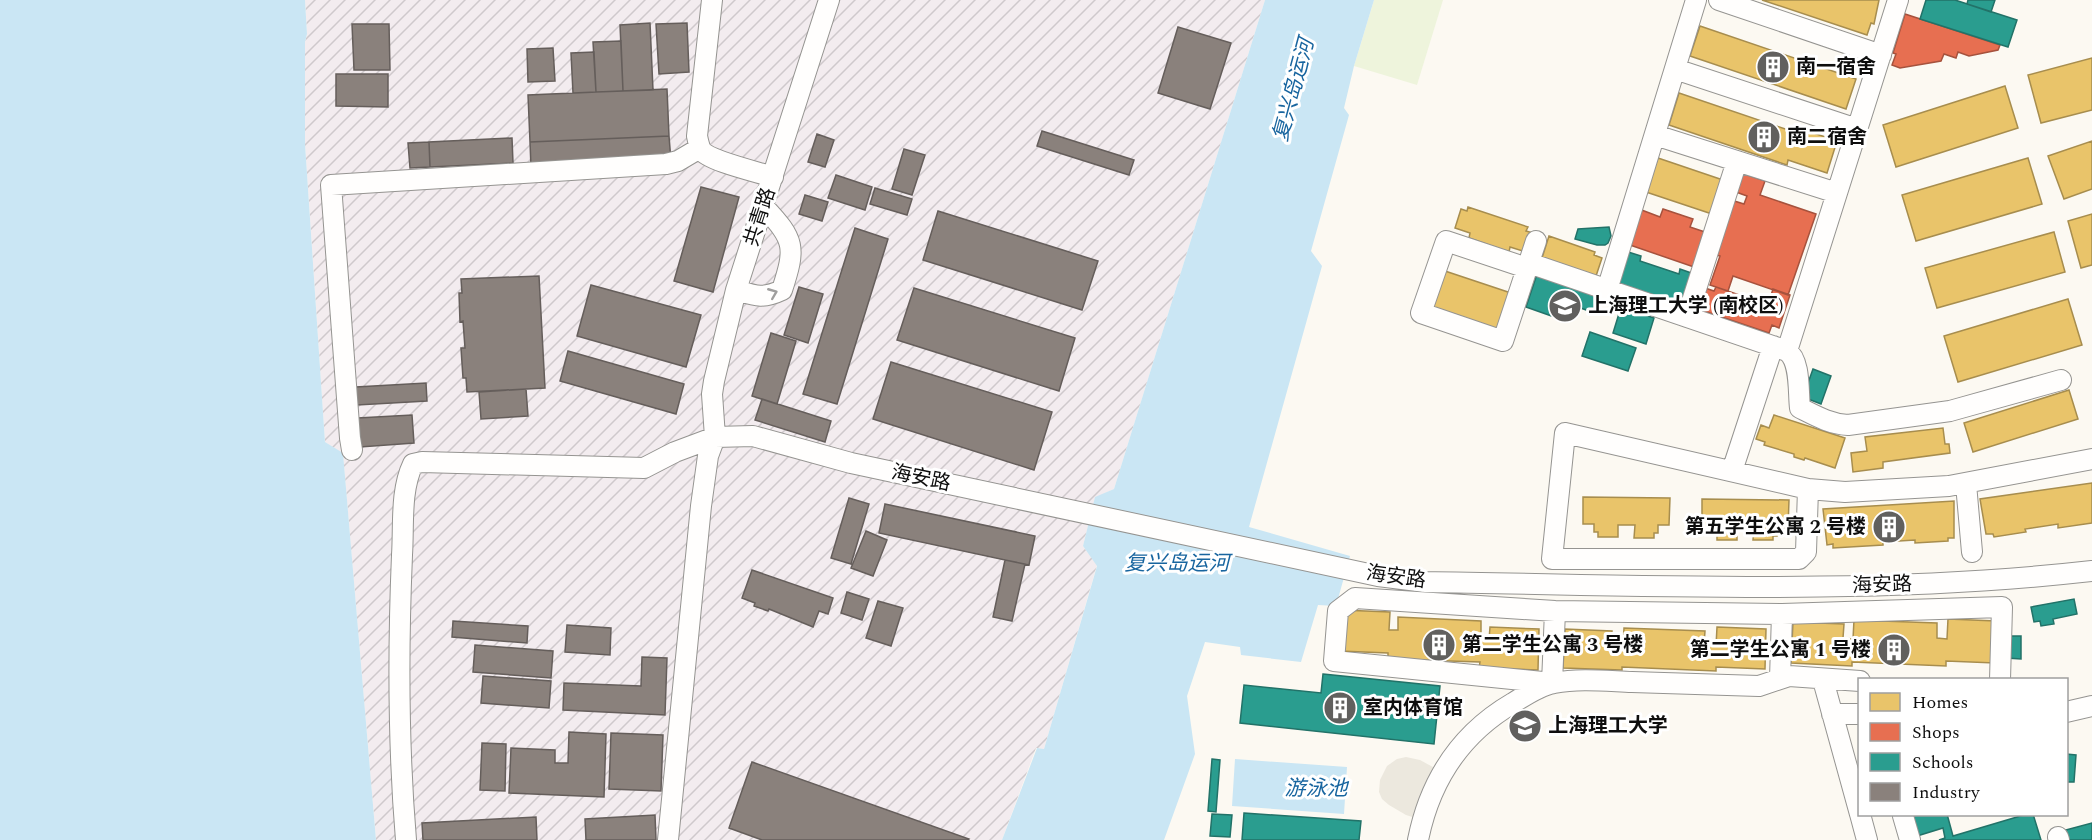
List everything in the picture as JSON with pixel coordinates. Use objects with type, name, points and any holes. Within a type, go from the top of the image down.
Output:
[{"type":"street","points":[[712,0],[697,136],[700,147],[704,152],[719,160],[773,177]]},
{"type":"street","name":"共青路","points":[[715,437],[712,394],[726,328],[736,290],[829,0]]},
{"type":"street","points":[[1607,290],[1696,0]]},
{"type":"street","points":[[1719,0],[1881,55]]},
{"type":"street","points":[[1732,471],[1837,194],[1898,0]]},
{"type":"street","points":[[1675,69],[1857,129]]},
{"type":"street","points":[[1655,135],[1837,194]]},
{"type":"street","points":[[352,450],[331,185],[666,164],[678,161],[700,147]]},
{"type":"street","points":[[1687,317],[1737,161]]},
{"type":"street","points":[[736,290],[759,297],[770,296],[782,290],[791,262],[791,250],[781,225],[764,207]]},
{"type":"street","points":[[1536,241],[1528,266],[1503,341],[1421,313],[1446,241],[1528,266],[1607,290],[1780,348],[1794,359],[1800,408],[1816,417],[1838,424],[1848,425],[1950,411],[2061,380]]},
{"type":"street","points":[[1808,489],[1806,552],[1799,559],[1552,559],[1565,433],[1808,489],[1845,492],[1966,484],[2092,459]]},
{"type":"street","name":"海安路","points":[[406,840],[401,778],[400,608],[405,487],[412,464],[422,462],[644,468],[675,452],[715,437],[753,436],[851,463],[1348,569],[1426,582],[1812,588],[1893,586],[2092,570]]},
{"type":"street","points":[[668,840],[701,506],[708,456],[715,437]]},
{"type":"street","points":[[1966,484],[1972,552]]},
{"type":"street","points":[[1858,681],[1823,680],[1803,676],[1780,678],[1760,686],[1586,681],[1552,683],[1334,661],[1338,611],[1355,598],[1555,611],[1782,614],[2002,607],[2000,678]]},
{"type":"street","points":[[1552,683],[1555,611]]},
{"type":"street","points":[[1780,678],[1777,649],[1782,614]]},
{"type":"street","points":[[1823,680],[1858,807]]},
{"type":"street","points":[[1418,840],[1431,793],[1455,751],[1477,728],[1493,716],[1525,696],[1552,683]]},
{"type":"street","points":[[2068,712],[2092,706]]},
{"type":"street","points":[[1832,714],[1858,714]]},
{"type":"street","points":[[1861,816],[1867,840]]},
{"type":"street","points":[[1903,816],[1910,840]]},
{"type":"shaded area","points":[[305,0],[1265,0],[1114,489],[1095,498],[1083,546],[1097,565],[1044,749],[1036,748],[1002,840],[376,840],[343,454],[325,442],[305,144],[305,42],[307,34]]},
{"type":"shaded area","points":[[1406,757],[1420,760],[1442,772],[1422,820],[1406,815],[1389,805],[1382,799],[1379,792],[1380,780],[1387,766],[1397,759]]},
{"type":"green space","points":[[1374,0],[1443,0],[1417,85],[1354,66]]},
{"type":"water","points":[[0,0],[305,0],[307,34],[305,42],[305,144],[325,442],[343,453],[376,840],[0,840]]},
{"type":"water","name":"复兴岛运河","points":[[1265,0],[1374,0],[1344,108],[1349,115],[1311,251],[1322,266],[1249,527],[1350,556],[1336,606],[1318,605],[1301,662],[1241,655],[1240,647],[1205,642],[1187,696],[1195,754],[1164,840],[1002,840],[1037,748],[1044,749],[1097,566],[1083,546],[1095,497],[1114,489]]},
{"type":"water","name":"游泳池","points":[[1235,759],[1347,767],[1344,814],[1232,806]]},
{"type":"building: Homes","points":[[1762,0],[1879,0],[1874,24],[1871,23],[1867,35]]},
{"type":"building: Homes","name":"南一宿舍","points":[[1700,26],[1856,79],[1846,109],[1690,56]]},
{"type":"building: Homes","points":[[2092,58],[2092,110],[2041,123],[2028,75]]},
{"type":"building: Homes","points":[[2005,86],[2018,128],[1896,167],[1883,125]]},
{"type":"building: Homes","name":"南二宿舍","points":[[1679,93],[1797,133],[1799,128],[1837,141],[1827,173],[1788,160],[1787,165],[1669,125]]},
{"type":"building: Homes","points":[[2092,141],[2092,189],[2064,199],[2048,156]]},
{"type":"building: Homes","points":[[1658,158],[1723,180],[1712,214],[1646,192]]},
{"type":"building: Homes","points":[[2028,158],[2042,204],[1916,241],[1902,195]]},
{"type":"building: Homes","points":[[1468,207],[1528,227],[1526,231],[1533,233],[1526,252],[1510,247],[1509,252],[1469,238],[1470,233],[1455,228],[1461,209],[1467,211]]},
{"type":"building: Homes","points":[[2092,214],[2092,265],[2081,268],[2068,221]]},
{"type":"building: Homes","points":[[2054,232],[2065,272],[1937,308],[1925,268]]},
{"type":"building: Homes","points":[[1549,236],[1595,252],[1594,255],[1602,258],[1596,276],[1542,258]]},
{"type":"building: Homes","points":[[1442,270],[1514,294],[1499,332],[1431,309]]},
{"type":"building: Homes","points":[[2068,299],[2082,345],[1958,382],[1944,336]]},
{"type":"building: Homes","points":[[2069,390],[2078,419],[1973,452],[1964,423]]},
{"type":"building: Homes","points":[[1774,415],[1845,438],[1835,468],[1805,458],[1804,460],[1794,457],[1794,454],[1764,445],[1765,442],[1756,439],[1761,425],[1769,428]]},
{"type":"building: Homes","points":[[1943,428],[1945,444],[1949,444],[1950,453],[1883,462],[1883,468],[1853,472],[1851,453],[1867,451],[1865,437]]},
{"type":"building: Homes","points":[[2092,483],[2092,523],[2058,528],[2058,524],[1994,537],[1993,534],[1986,534],[1980,499]]},
{"type":"building: Homes","points":[[1583,497],[1670,498],[1669,525],[1658,525],[1658,533],[1654,533],[1654,538],[1634,538],[1635,525],[1618,525],[1618,537],[1598,537],[1598,532],[1594,532],[1594,524],[1583,524]]},
{"type":"building: Homes","points":[[1702,499],[1789,500],[1788,528],[1777,528],[1777,536],[1773,536],[1773,540],[1753,540],[1754,528],[1737,528],[1737,540],[1717,540],[1717,535],[1713,535],[1713,527],[1702,527]]},
{"type":"building: Homes","name":"第五学生公寓 2 号楼","points":[[1954,501],[1954,538],[1948,538],[1948,541],[1915,543],[1915,540],[1883,542],[1883,545],[1833,548],[1833,544],[1827,545],[1823,509]]},
{"type":"building: Homes","name":"第二学生公寓 3 号楼","points":[[1341,610],[1390,612],[1389,630],[1398,630],[1398,617],[1481,621],[1481,639],[1489,640],[1490,627],[1539,629],[1538,670],[1479,668],[1480,662],[1388,659],[1388,653],[1339,651]]},
{"type":"building: Homes","name":"第二学生公寓 1 号楼","points":[[1948,619],[1996,621],[1995,663],[1946,661],[1946,666],[1852,662],[1852,666],[1791,663],[1793,622],[1844,624],[1843,638],[1853,639],[1854,620],[1937,623],[1937,638],[1947,639]]},
{"type":"building: Homes","points":[[1717,627],[1766,629],[1765,669],[1716,667],[1716,671],[1622,667],[1622,670],[1563,668],[1565,629],[1612,631],[1611,645],[1623,646],[1624,628],[1705,631],[1704,645],[1716,646]]},
{"type":"building: Shops","points":[[1905,14],[2000,45],[1998,50],[1969,56],[1958,52],[1956,58],[1944,54],[1941,61],[1900,68],[1892,65],[1896,54],[1893,53]]},
{"type":"building: Shops","points":[[1742,173],[1765,181],[1760,195],[1816,214],[1788,295],[1733,276],[1728,291],[1710,285],[1720,256],[1712,254],[1731,200],[1744,204],[1747,196],[1736,192]]},
{"type":"building: Shops","points":[[1639,209],[1660,217],[1663,209],[1693,219],[1690,227],[1705,232],[1694,267],[1627,244]]},
{"type":"building: Shops","points":[[1702,287],[1714,291],[1716,287],[1768,305],[1773,289],[1790,295],[1779,328],[1772,325],[1769,333],[1695,308]]},
{"type":"building: Schools","points":[[1926,0],[1955,0],[2017,20],[2008,47],[1920,19]]},
{"type":"building: Schools","points":[[1968,0],[1995,0],[1991,12],[1967,4]]},
{"type":"building: Schools","points":[[1609,227],[1611,236],[1605,245],[1575,239],[1578,229]]},
{"type":"building: Schools","points":[[1625,251],[1641,256],[1640,261],[1679,274],[1680,269],[1697,275],[1686,308],[1614,283]]},
{"type":"building: Schools","points":[[1538,271],[1599,291],[1592,312],[1566,303],[1560,319],[1526,307]]},
{"type":"building: Schools","points":[[1621,307],[1654,318],[1646,344],[1613,333]]},
{"type":"building: Schools","points":[[1590,332],[1636,348],[1628,371],[1582,356]]},
{"type":"building: Schools","points":[[1813,369],[1831,376],[1821,404],[1803,397]]},
{"type":"building: Schools","points":[[2074,599],[2077,614],[2053,619],[2054,624],[2041,626],[2040,621],[2034,622],[2031,607]]},
{"type":"building: Schools","points":[[2007,636],[2021,636],[2021,659],[2006,658]]},
{"type":"building: Schools","name":"室内体育馆","points":[[1323,674],[1440,686],[1434,744],[1240,723],[1244,685],[1321,693]]},
{"type":"building: Schools","points":[[2068,754],[2076,755],[2074,782],[2068,782]]},
{"type":"building: Schools","points":[[1212,759],[1220,760],[1216,812],[1208,811]]},
{"type":"building: Schools","points":[[1244,813],[1361,821],[1359,840],[1242,840]]},
{"type":"building: Schools","points":[[1212,814],[1232,815],[1230,837],[1210,836]]},
{"type":"building: Schools","points":[[1912,816],[1948,816],[1953,836],[2020,816],[2034,816],[2041,840],[1939,840],[1945,838],[1943,828],[1917,836]]},
{"type":"building: Schools","points":[[2092,823],[2092,840],[2065,840],[2062,831]]},
{"type":"building: Industry","points":[[650,23],[653,90],[623,91],[620,25]]},
{"type":"building: Industry","points":[[687,23],[689,72],[659,74],[656,24]]},
{"type":"building: Industry","points":[[352,24],[389,24],[390,70],[354,70]]},
{"type":"building: Industry","points":[[1178,27],[1231,43],[1210,109],[1158,93]]},
{"type":"building: Industry","points":[[621,41],[623,91],[596,92],[593,42]]},
{"type":"building: Industry","points":[[553,48],[555,81],[528,82],[527,49]]},
{"type":"building: Industry","points":[[594,52],[596,92],[573,93],[571,53]]},
{"type":"building: Industry","points":[[336,74],[388,74],[388,107],[336,106]]},
{"type":"building: Industry","points":[[667,89],[669,136],[530,142],[528,95]]},
{"type":"building: Industry","points":[[1042,131],[1134,160],[1129,175],[1037,146]]},
{"type":"building: Industry","points":[[817,134],[834,140],[825,167],[808,162]]},
{"type":"building: Industry","points":[[669,136],[671,161],[531,167],[530,142]]},
{"type":"building: Industry","points":[[512,138],[513,163],[430,167],[429,142]]},
{"type":"building: Industry","points":[[429,142],[430,167],[410,168],[408,143]]},
{"type":"building: Industry","points":[[904,149],[925,155],[912,195],[892,189]]},
{"type":"building: Industry","points":[[836,175],[872,187],[865,210],[828,198]]},
{"type":"building: Industry","points":[[701,187],[739,197],[713,292],[674,281]]},
{"type":"building: Industry","points":[[875,188],[912,199],[907,215],[870,204]]},
{"type":"building: Industry","points":[[805,195],[828,202],[822,221],[799,214]]},
{"type":"building: Industry","points":[[938,211],[1098,261],[1082,310],[923,260]]},
{"type":"building: Industry","points":[[855,228],[888,239],[837,404],[803,394]]},
{"type":"building: Industry","points":[[539,276],[545,388],[467,392],[466,378],[463,378],[461,348],[465,348],[463,321],[460,322],[461,279]]},
{"type":"building: Industry","points":[[591,285],[701,315],[686,367],[577,336]]},
{"type":"building: Industry","points":[[799,287],[823,294],[808,343],[784,335]]},
{"type":"building: Industry","points":[[914,288],[1075,338],[1059,391],[897,340]]},
{"type":"building: Industry","points":[[771,333],[796,341],[777,404],[752,396]]},
{"type":"building: Industry","points":[[568,351],[684,384],[676,414],[560,381]]},
{"type":"building: Industry","points":[[891,362],[1052,412],[1034,470],[873,419]]},
{"type":"building: Industry","points":[[426,383],[427,401],[357,405],[356,387]]},
{"type":"building: Industry","points":[[526,389],[528,416],[481,419],[479,392]]},
{"type":"building: Industry","points":[[762,399],[831,421],[825,442],[755,420]]},
{"type":"building: Industry","points":[[412,415],[414,443],[360,447],[358,418]]},
{"type":"building: Industry","points":[[849,498],[869,504],[851,564],[831,558]]},
{"type":"building: Industry","points":[[885,504],[1035,536],[1029,565],[879,533]]},
{"type":"building: Industry","points":[[866,531],[887,540],[873,576],[851,568]]},
{"type":"building: Industry","points":[[1005,560],[1025,564],[1012,621],[993,617]]},
{"type":"building: Industry","points":[[752,570],[833,598],[828,614],[819,611],[813,627],[769,609],[768,611],[754,606],[755,603],[742,598]]},
{"type":"building: Industry","points":[[847,592],[869,599],[862,620],[841,613]]},
{"type":"building: Industry","points":[[878,601],[903,608],[891,646],[866,638]]},
{"type":"building: Industry","points":[[453,621],[528,626],[527,643],[452,637]]},
{"type":"building: Industry","points":[[567,625],[611,628],[610,655],[565,652]]},
{"type":"building: Industry","points":[[475,645],[553,651],[551,678],[473,672]]},
{"type":"building: Industry","points":[[642,657],[667,658],[665,715],[563,710],[564,683],[641,686]]},
{"type":"building: Industry","points":[[483,676],[551,681],[549,708],[481,703]]},
{"type":"building: Industry","points":[[569,732],[606,734],[604,797],[509,793],[511,748],[555,750],[555,763],[568,763]]},
{"type":"building: Industry","points":[[611,733],[663,735],[661,791],[609,789]]},
{"type":"building: Industry","points":[[482,743],[506,744],[505,791],[480,790]]},
{"type":"building: Industry","points":[[752,762],[969,839],[762,840],[729,828]]},
{"type":"building: Industry","points":[[655,815],[656,840],[586,840],[585,819]]},
{"type":"building: Industry","points":[[536,817],[537,840],[423,840],[422,823]]},
{"type":"place","name":"南一宿舍","points":[[1773,67]]},
{"type":"place","name":"南二宿舍","points":[[1764,137]]},
{"type":"place","name":"上海理工大学 (南校区)","points":[[1565,306]]},
{"type":"place","name":"第五学生公寓 2 号楼","points":[[1889,527]]},
{"type":"place","name":"第二学生公寓 3 号楼","points":[[1439,645]]},
{"type":"place","name":"第二学生公寓 1 号楼","points":[[1894,650]]},
{"type":"place","name":"室内体育馆","points":[[1340,708]]},
{"type":"place","name":"上海理工大学","points":[[1525,726]]}]
